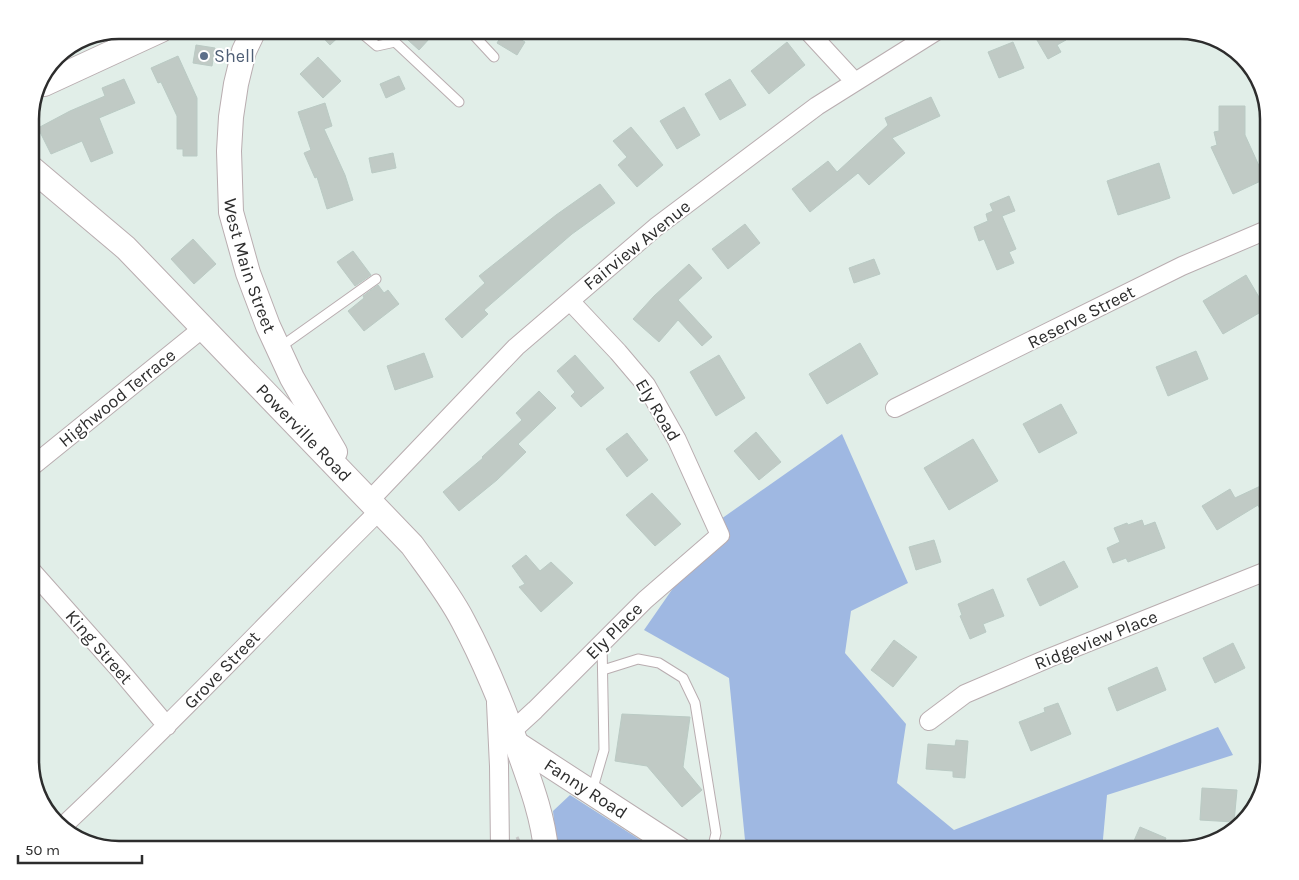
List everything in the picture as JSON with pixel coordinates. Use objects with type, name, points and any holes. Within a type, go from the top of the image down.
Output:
[{"type":"main road","points":[[52,76],[140,39]]},
{"type":"main road","name":"West Main Street","points":[[250,39],[244,51],[236,84],[231,118],[229,151],[231,212],[248,273],[268,326],[292,378],[353,483]]},
{"type":"main road","name":"Powerville Road","points":[[39,175],[126,248],[412,545],[439,582],[463,620],[495,687],[535,797],[544,841]]},
{"type":"main road","name":"Fanny Road","points":[[514,737],[666,841]]},
{"type":"street","points":[[816,39],[855,82]]},
{"type":"street","name":"Fairview Avenue","points":[[374,506],[516,347],[656,227],[817,106],[924,39]]},
{"type":"street","name":"Reserve Street","points":[[895,408],[1182,266],[1260,233]]},
{"type":"street","name":"Ely Road","points":[[570,302],[618,352],[646,385],[677,440],[720,535]]},
{"type":"street","name":"Highwood Terrace","points":[[39,461],[204,328]]},
{"type":"street","name":"Grove Street","points":[[67,822],[168,726],[307,582],[374,506]]},
{"type":"street","name":"Ely Place","points":[[514,737],[535,710],[645,600],[720,535]]},
{"type":"street","name":"Ridgeview Place","points":[[929,721],[965,694],[1049,658],[1260,574]]},
{"type":"street","name":"King Street","points":[[39,579],[168,726]]},
{"type":"street","points":[[495,687],[499,760],[500,841]]},
{"type":"lane","points":[[369,39],[377,46],[395,42],[459,102]]},
{"type":"lane","points":[[477,39],[494,57]]},
{"type":"lane","points":[[278,348],[376,279]]},
{"type":"lane","points":[[592,792],[604,750],[602,643]]},
{"type":"lane","points":[[603,670],[638,659],[659,663],[683,678],[695,702],[716,833],[714,841]]},
{"type":"shaded area","points":[[842,434],[908,583],[851,611],[845,653],[906,724],[897,783],[954,830],[1218,727],[1233,755],[1107,795],[1103,841],[745,841],[729,678],[644,630],[721,519]]},
{"type":"shaded area","points":[[570,795],[642,841],[556,841],[553,811]]},
{"type":"building","points":[[324,39],[336,39],[330,45]]},
{"type":"building","points":[[407,39],[429,39],[419,50]]},
{"type":"building","points":[[499,39],[520,39],[525,42],[517,55],[497,43]]},
{"type":"building","points":[[1036,39],[1066,39],[1057,45],[1061,52],[1048,59]]},
{"type":"building","points":[[787,42],[805,65],[769,94],[751,71]]},
{"type":"building","points":[[1013,42],[1024,68],[999,78],[988,52]]},
{"type":"building","name":"Shell","points":[[196,45],[215,48],[212,66],[193,63]]},
{"type":"building","points":[[178,56],[197,98],[197,156],[183,156],[183,149],[177,149],[177,116],[161,82],[158,83],[151,68]]},
{"type":"building","points":[[318,57],[341,81],[323,98],[300,74]]},
{"type":"building","points":[[399,76],[405,89],[386,98],[380,84]]},
{"type":"building","points":[[124,79],[135,103],[99,118],[113,153],[91,162],[82,141],[51,154],[39,127],[70,111],[105,96],[102,88]]},
{"type":"building","points":[[730,79],[746,105],[720,120],[705,94]]},
{"type":"building","points":[[931,97],[940,116],[892,138],[905,153],[869,185],[858,173],[810,212],[792,189],[828,161],[837,172],[888,125],[885,118]]},
{"type":"building","points":[[325,103],[332,126],[324,129],[345,175],[353,200],[327,209],[317,177],[315,178],[304,153],[311,150],[298,112]]},
{"type":"building","points":[[1219,106],[1245,106],[1245,135],[1260,168],[1260,181],[1233,194],[1211,147],[1217,145],[1214,132],[1219,131]]},
{"type":"building","points":[[684,107],[700,135],[677,149],[660,121]]},
{"type":"building","points":[[631,127],[663,165],[637,187],[618,165],[627,157],[613,141]]},
{"type":"building","points":[[393,153],[396,168],[372,173],[369,158]]},
{"type":"building","points":[[1159,163],[1170,198],[1118,215],[1107,181]]},
{"type":"building","points":[[600,184],[615,203],[572,234],[484,310],[488,314],[462,338],[445,319],[485,283],[479,276],[556,215]]},
{"type":"building","points":[[1009,196],[1015,211],[1002,216],[1016,249],[1009,252],[1014,263],[997,270],[984,239],[979,241],[974,227],[988,221],[986,214],[993,211],[990,204]]},
{"type":"building","points":[[745,224],[760,243],[728,269],[712,249]]},
{"type":"building","points":[[193,239],[216,264],[194,284],[171,259]]},
{"type":"building","points":[[353,251],[371,275],[355,286],[337,262]]},
{"type":"building","points":[[874,259],[880,274],[854,283],[849,268]]},
{"type":"building","points":[[689,264],[702,278],[678,300],[712,337],[702,346],[678,320],[659,342],[633,319],[654,296]]},
{"type":"building","points":[[1246,275],[1260,299],[1260,312],[1223,334],[1203,301]]},
{"type":"building","points":[[378,285],[384,293],[388,290],[399,304],[364,331],[348,311],[364,298],[363,296]]},
{"type":"building","points":[[860,343],[878,374],[827,404],[809,374]]},
{"type":"building","points":[[1196,351],[1208,379],[1168,396],[1156,367]]},
{"type":"building","points":[[424,353],[433,377],[395,390],[387,366]]},
{"type":"building","points":[[575,355],[604,388],[581,407],[571,396],[575,392],[557,371]]},
{"type":"building","points":[[719,355],[745,398],[716,416],[690,372]]},
{"type":"building","points":[[539,391],[556,408],[518,444],[526,452],[497,480],[459,511],[443,492],[483,458],[522,420],[516,413]]},
{"type":"building","points":[[1061,404],[1077,433],[1039,453],[1023,424]]},
{"type":"building","points":[[756,432],[781,462],[759,480],[734,451]]},
{"type":"building","points":[[627,433],[648,460],[627,477],[606,449]]},
{"type":"building","points":[[973,439],[998,481],[949,510],[924,468]]},
{"type":"building","points":[[1260,486],[1260,509],[1258,505],[1217,530],[1202,506],[1230,489],[1235,498]]},
{"type":"building","points":[[652,493],[681,524],[655,546],[626,515]]},
{"type":"building","points":[[1142,520],[1144,526],[1155,522],[1165,548],[1128,562],[1126,558],[1113,563],[1107,548],[1120,542],[1114,528]]},
{"type":"building","points":[[934,540],[941,562],[916,570],[909,547]]},
{"type":"building","points":[[526,555],[540,571],[551,562],[573,583],[541,612],[519,587],[525,584],[512,566]]},
{"type":"building","points":[[1064,561],[1078,587],[1040,606],[1027,579]]},
{"type":"building","points":[[993,589],[1004,616],[983,624],[986,632],[970,639],[960,616],[962,615],[958,604]]},
{"type":"building","points":[[894,640],[917,657],[893,687],[871,670]]},
{"type":"building","points":[[1233,643],[1245,668],[1215,683],[1203,658]]},
{"type":"building","points":[[1157,667],[1166,690],[1117,711],[1108,688]]},
{"type":"building","points":[[1058,703],[1071,734],[1031,751],[1019,722],[1045,712],[1044,708]]},
{"type":"building","points":[[622,714],[690,717],[683,767],[702,790],[682,807],[647,766],[615,761]]},
{"type":"building","points":[[956,740],[968,741],[965,778],[953,777],[953,771],[926,769],[928,744],[955,746]]},
{"type":"building","points":[[1202,788],[1237,790],[1233,821],[1200,820]]},
{"type":"building","points":[[1140,827],[1166,838],[1165,841],[1134,841]]},
{"type":"place","name":"Shell","points":[[204,56]]}]
